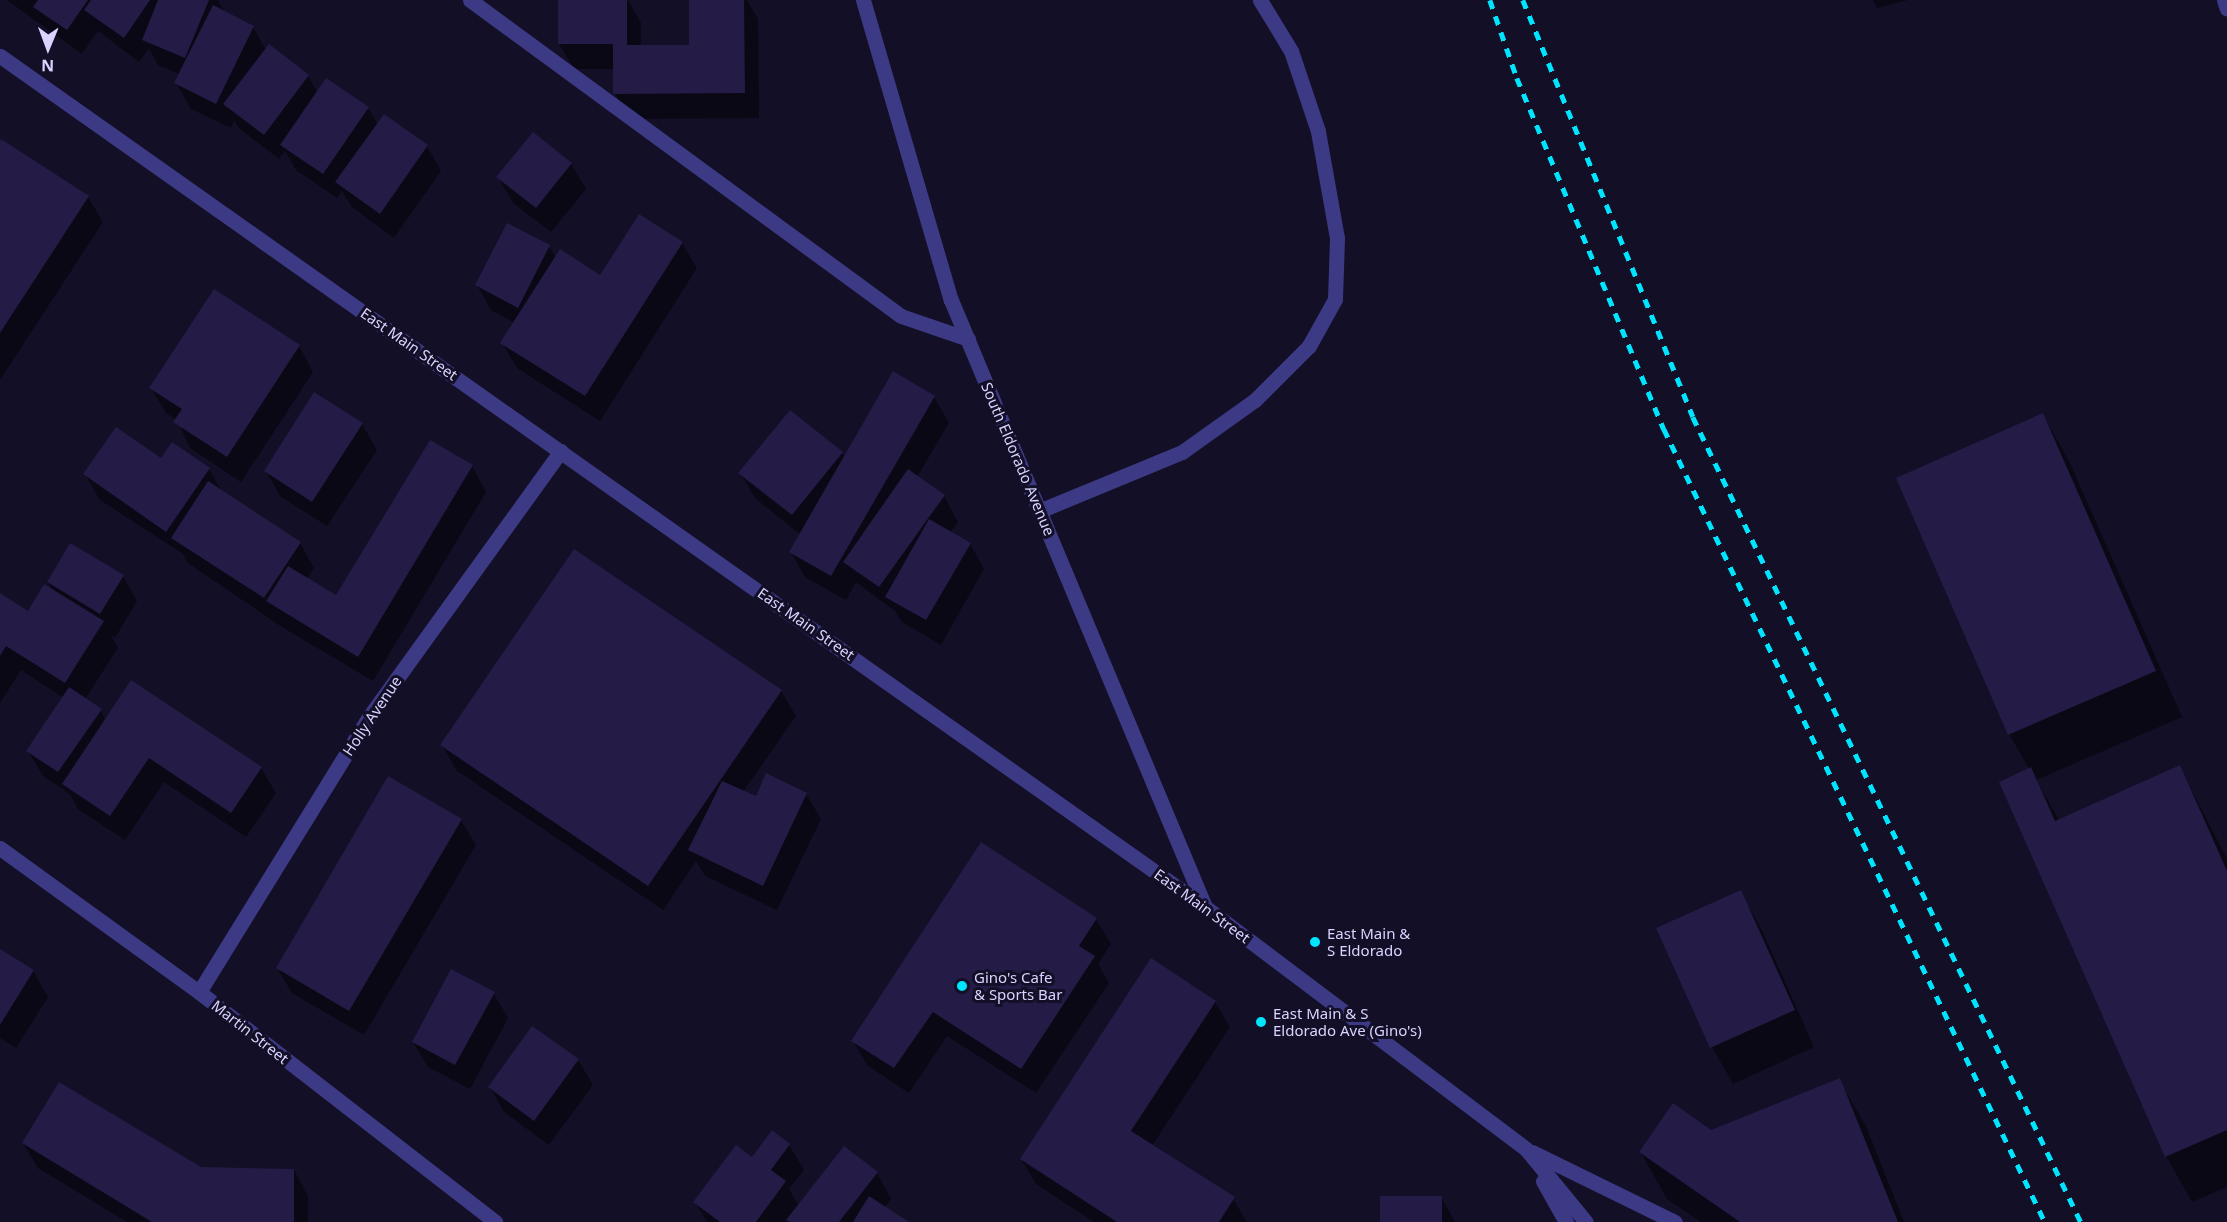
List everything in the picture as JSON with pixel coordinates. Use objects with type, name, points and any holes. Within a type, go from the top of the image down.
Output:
[{"type":"street","points":[[470,0],[901,316],[968,339]]},
{"type":"street","name":"South Eldorado Avenue","points":[[863,0],[951,300],[1205,907]]},
{"type":"street","points":[[1040,511],[1182,452],[1255,400],[1310,345],[1335,299],[1337,238],[1318,131],[1291,51],[1260,0]]},
{"type":"street","points":[[2224,0],[2227,9]]},
{"type":"street","name":"East Main Street","points":[[0,56],[1205,907],[1526,1149],[1586,1222]]},
{"type":"street","name":"Holly Avenue","points":[[199,992],[369,717],[561,451]]},
{"type":"street","name":"Martin Street","points":[[0,848],[199,992],[495,1222]]},
{"type":"street","points":[[1526,1149],[1566,1222]]},
{"type":"street","points":[[1526,1149],[1675,1222]]},
{"type":"building","points":[[38,0],[88,0],[67,30],[33,7]]},
{"type":"building","points":[[91,0],[150,0],[124,38],[84,10]]},
{"type":"building","points":[[158,0],[209,0],[185,58],[142,40]]},
{"type":"building","points":[[558,0],[627,0],[627,45],[689,45],[689,0],[744,0],[745,93],[613,94],[613,44],[558,44]]},
{"type":"building","points":[[213,5],[254,26],[216,104],[174,83]]},
{"type":"building","points":[[269,44],[309,75],[264,135],[223,104]]},
{"type":"building","points":[[326,78],[369,107],[323,174],[280,145]]},
{"type":"building","points":[[384,114],[428,145],[380,214],[335,182]]},
{"type":"building","points":[[533,132],[572,163],[536,208],[496,177]]},
{"type":"building","points":[[1,139],[89,196],[0,333],[0,141]]},
{"type":"building","points":[[639,214],[683,242],[585,396],[500,343],[560,249],[600,275]]},
{"type":"building","points":[[507,223],[550,245],[518,308],[475,285]]},
{"type":"building","points":[[214,289],[300,345],[227,457],[173,422],[182,409],[149,388]]},
{"type":"building","points":[[893,371],[935,396],[831,576],[789,552]]},
{"type":"building","points":[[314,392],[363,423],[312,502],[264,471]]},
{"type":"building","points":[[790,410],[843,452],[792,515],[738,473]]},
{"type":"building","points":[[2043,413],[2156,671],[2008,735],[1896,478]]},
{"type":"building","points":[[116,427],[161,458],[172,442],[210,468],[166,532],[83,474]]},
{"type":"building","points":[[430,440],[473,465],[358,657],[266,601],[288,566],[336,595]]},
{"type":"building","points":[[908,469],[945,495],[879,587],[843,562]]},
{"type":"building","points":[[208,481],[301,542],[264,598],[171,538]]},
{"type":"building","points":[[929,519],[971,543],[926,620],[885,597]]},
{"type":"building","points":[[70,543],[124,575],[100,614],[47,582]]},
{"type":"building","points":[[574,549],[782,690],[648,886],[440,745]]},
{"type":"building","points":[[44,584],[104,621],[65,683],[6,646],[0,656],[0,593],[28,611]]},
{"type":"building","points":[[131,680],[262,767],[231,813],[149,758],[110,816],[62,784]]},
{"type":"building","points":[[69,687],[102,709],[58,772],[26,751]]},
{"type":"building","points":[[2180,765],[2227,871],[2227,1130],[2165,1157],[1999,782],[2031,767],[2055,821]]},
{"type":"building","points":[[766,773],[807,793],[763,886],[688,850],[722,781],[756,796]]},
{"type":"building","points":[[388,776],[462,819],[349,1011],[276,968]]},
{"type":"building","points":[[981,842],[1097,918],[1079,946],[1095,956],[1021,1069],[933,1012],[894,1068],[851,1041]]},
{"type":"building","points":[[1741,890],[1795,1010],[1710,1048],[1656,928]]},
{"type":"building","points":[[0,949],[34,970],[0,1025]]},
{"type":"building","points":[[1151,958],[1216,1001],[1131,1131],[1235,1197],[1219,1222],[1117,1222],[1020,1159]]},
{"type":"building","points":[[451,969],[495,992],[455,1065],[412,1042]]},
{"type":"building","points":[[532,1026],[579,1059],[534,1121],[488,1087]]},
{"type":"building","points":[[1840,1078],[1898,1222],[1740,1222],[1639,1152],[1673,1103],[1711,1130]]},
{"type":"building","points":[[59,1082],[201,1167],[294,1169],[294,1222],[152,1222],[22,1143]]},
{"type":"building","points":[[772,1130],[790,1144],[771,1170],[786,1181],[756,1222],[720,1222],[693,1202],[736,1145],[752,1157]]},
{"type":"building","points":[[844,1146],[878,1172],[839,1222],[789,1222],[786,1220]]},
{"type":"building","points":[[869,1196],[909,1222],[853,1222]]},
{"type":"building","points":[[1380,1196],[1442,1196],[1442,1222],[1380,1222]]},
{"type":"railway","points":[[1490,0],[1517,78],[1664,429],[2045,1222]]},
{"type":"railway","points":[[1523,0],[1693,417],[2081,1222]]},
{"type":"place","name":"East Main & S Eldorado","points":[[1315,942]]},
{"type":"place","name":"Gino's Cafe & Sports Bar","points":[[962,986]]},
{"type":"place","name":"East Main & S Eldorado Ave (Gino's)","points":[[1261,1022]]}]
